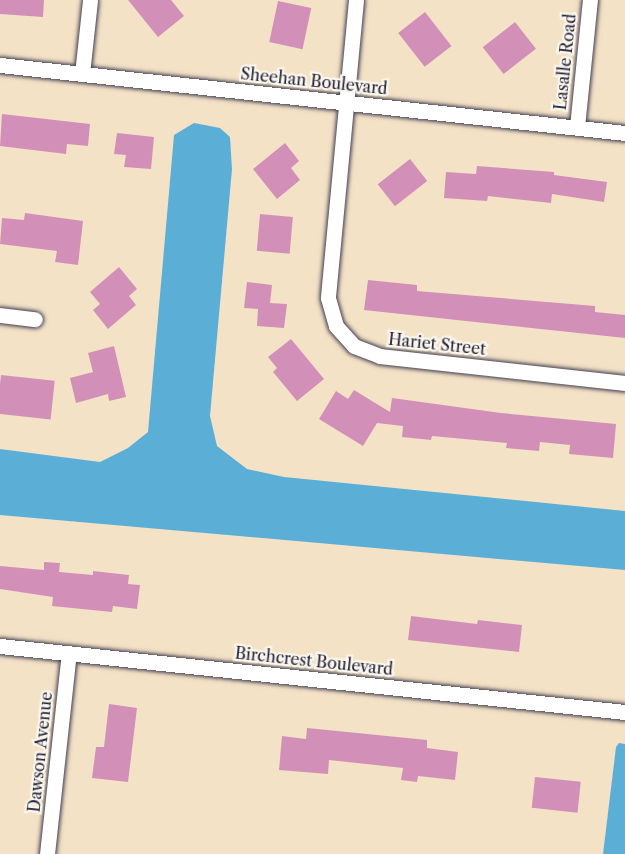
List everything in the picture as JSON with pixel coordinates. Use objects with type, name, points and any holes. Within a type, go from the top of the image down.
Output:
[{"type":"street","points":[[82,74],[90,0]]},
{"type":"street","name":"Hariet Street","points":[[356,0],[327,298],[336,326],[354,346],[380,356],[625,383]]},
{"type":"street","name":"Lasalle Road","points":[[577,127],[590,0]]},
{"type":"street","name":"Sheehan Boulevard","points":[[0,65],[625,132]]},
{"type":"street","points":[[0,315],[35,319]]},
{"type":"street","name":"Birchcrest Boulevard","points":[[0,646],[625,712]]},
{"type":"street","name":"Dawson Avenue","points":[[46,854],[69,653]]},
{"type":"water","points":[[194,123],[220,128],[230,137],[232,169],[210,416],[217,446],[247,469],[284,477],[625,511],[625,570],[0,515],[0,449],[100,462],[128,448],[148,432],[174,135]]},
{"type":"water","points":[[619,743],[625,744],[625,854],[603,854],[616,747]]},
{"type":"building","points":[[0,0],[44,0],[43,17],[0,14]]},
{"type":"building","points":[[128,0],[171,0],[184,16],[158,37]]},
{"type":"building","points":[[278,1],[311,8],[303,49],[269,42]]},
{"type":"building","points":[[425,12],[451,46],[425,67],[398,33]]},
{"type":"building","points":[[515,22],[536,49],[504,74],[483,47]]},
{"type":"building","points":[[2,114],[90,124],[88,146],[67,144],[66,154],[0,146]]},
{"type":"building","points":[[117,133],[154,137],[151,169],[124,167],[126,155],[114,154]]},
{"type":"building","points":[[285,143],[299,161],[291,168],[300,180],[277,199],[253,169]]},
{"type":"building","points":[[410,159],[427,181],[395,206],[378,184]]},
{"type":"building","points":[[477,166],[554,172],[554,175],[607,182],[604,202],[552,194],[551,203],[488,196],[487,201],[444,198],[446,172],[476,174]]},
{"type":"building","points":[[25,213],[83,221],[78,265],[55,262],[57,251],[0,244],[2,218],[24,220]]},
{"type":"building","points":[[260,214],[293,217],[290,254],[257,251]]},
{"type":"building","points":[[119,267],[137,289],[129,296],[136,305],[108,329],[93,310],[100,304],[90,292]]},
{"type":"building","points":[[368,280],[417,285],[417,291],[595,306],[595,312],[625,315],[625,338],[364,310]]},
{"type":"building","points":[[247,282],[272,285],[270,303],[287,304],[284,328],[257,326],[258,309],[244,308]]},
{"type":"building","points":[[291,339],[324,379],[297,401],[273,372],[277,368],[268,357]]},
{"type":"building","points":[[114,346],[126,397],[109,401],[108,394],[76,403],[70,378],[93,372],[88,353]]},
{"type":"building","points":[[1,375],[55,381],[51,419],[0,414]]},
{"type":"building","points":[[354,390],[390,412],[392,398],[501,413],[616,424],[613,458],[569,454],[570,445],[540,442],[539,451],[506,448],[507,443],[432,436],[431,440],[402,437],[403,426],[377,423],[363,446],[319,419],[336,391],[348,399]]},
{"type":"building","points":[[44,562],[60,563],[59,572],[93,575],[93,571],[129,575],[128,584],[140,585],[137,609],[113,606],[112,612],[52,606],[53,597],[0,589],[0,566],[44,570]]},
{"type":"building","points":[[411,616],[477,624],[478,620],[522,625],[519,652],[408,640]]},
{"type":"building","points":[[109,704],[137,708],[128,782],[92,778],[96,747],[104,747]]},
{"type":"building","points":[[307,728],[427,740],[427,748],[458,752],[455,780],[418,776],[417,782],[401,780],[403,768],[329,760],[328,774],[279,770],[282,736],[306,739]]},
{"type":"building","points":[[535,777],[581,782],[578,813],[532,808]]}]
